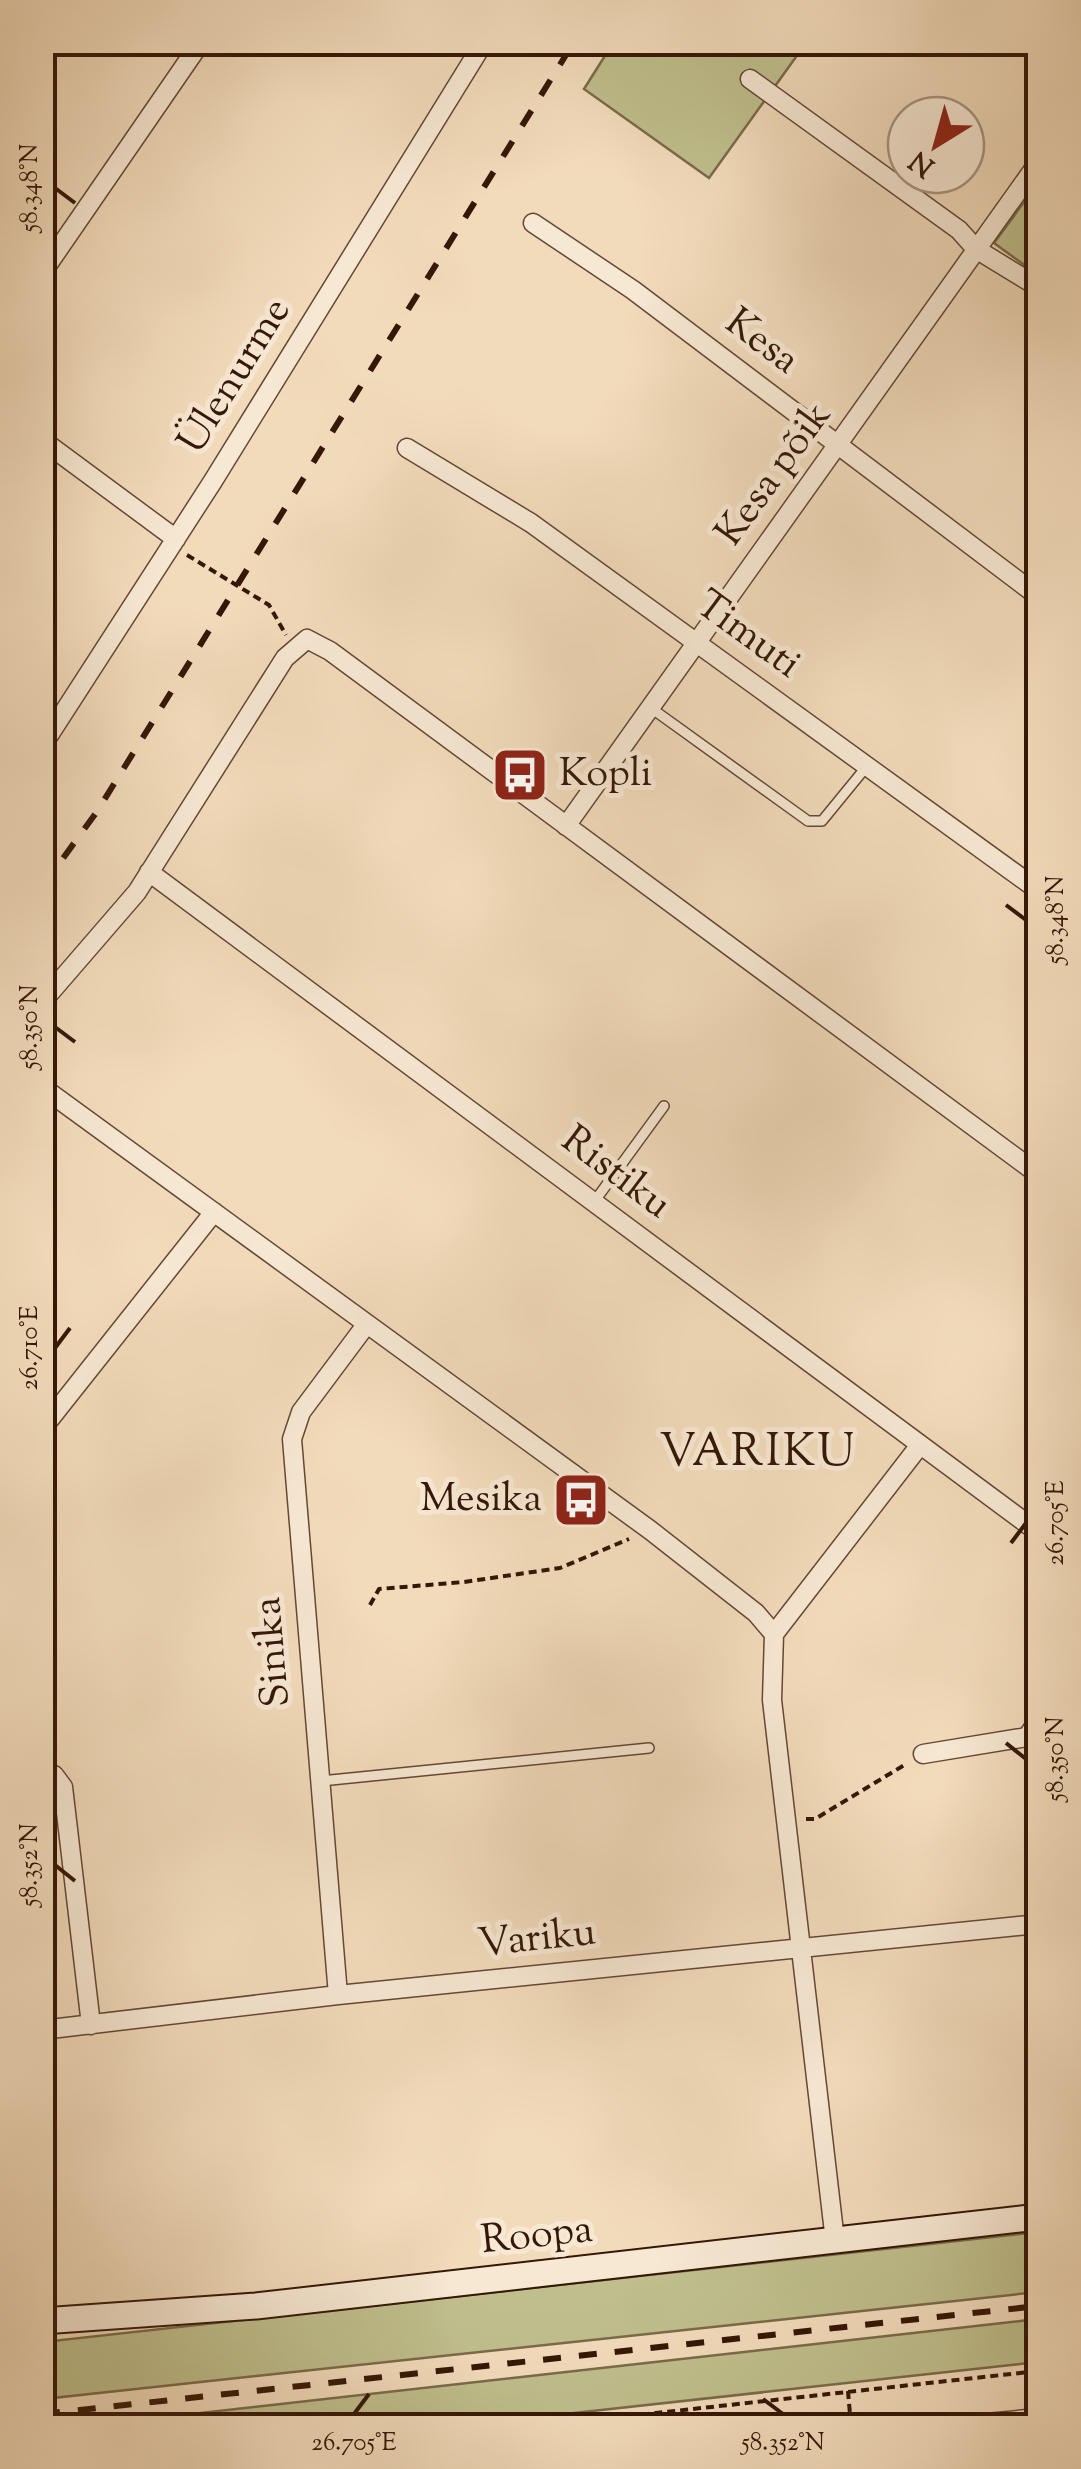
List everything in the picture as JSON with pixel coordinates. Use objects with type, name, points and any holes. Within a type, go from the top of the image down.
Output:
[{"type":"street","points":[[42,273],[202,42]]},
{"type":"street","name":"Ülenurme","points":[[42,746],[176,539],[484,42]]},
{"type":"street","points":[[750,79],[959,230],[976,250],[1038,287]]},
{"type":"street","name":"Kesa põik","points":[[566,826],[1038,163]]},
{"type":"street","name":"Kesa","points":[[533,223],[632,290],[1038,596]]},
{"type":"street","points":[[42,440],[176,539]]},
{"type":"street","name":"Timuti","points":[[407,448],[531,522],[1038,890]]},
{"type":"street","points":[[42,1002],[137,892],[285,658],[302,643],[330,651],[1038,1174]]},
{"type":"street","name":"Ristiku","points":[[149,872],[1038,1532]]},
{"type":"street","points":[[42,1087],[650,1530],[756,1612],[774,1634]]},
{"type":"street","points":[[42,1430],[214,1212]]},
{"type":"street","name":"Sinika","points":[[338,1995],[292,1439],[301,1412],[366,1325]]},
{"type":"street","points":[[836,2242],[772,1700],[774,1634],[920,1445]]},
{"type":"street","points":[[923,1754],[1027,1736],[1038,1721]]},
{"type":"street","points":[[42,1770],[54,1775],[62,1786],[91,2024]]},
{"type":"street","name":"Variku","points":[[42,2030],[338,1995],[1038,1924]]},
{"type":"street","name":"Roopa","points":[[42,2321],[256,2306],[1038,2218]]},
{"type":"street","points":[[956,2426],[1038,2418]]},
{"type":"lane","points":[[651,708],[808,821],[822,821],[868,766]]},
{"type":"lane","points":[[594,1202],[664,1106]]},
{"type":"lane","points":[[320,1781],[649,1748]]},
{"type":"path","points":[[176,539],[183,552],[268,605],[279,626],[302,643]]},
{"type":"path","points":[[370,1604],[379,1590],[560,1568],[650,1530]]},
{"type":"path","points":[[787,1822],[815,1818],[923,1754]]},
{"type":"path","points":[[538,2426],[1038,2371]]},
{"type":"path","points":[[848,2391],[851,2426]]},
{"type":"path","points":[[684,2410],[686,2426]]},
{"type":"green space","points":[[613,43],[806,43],[709,178],[584,89]]},
{"type":"green space","points":[[1038,183],[1038,275],[994,243]]},
{"type":"green space","points":[[1038,2232],[1038,2292],[43,2399],[43,2342]]},
{"type":"green space","points":[[1038,2319],[1038,2362],[456,2426],[85,2426]]},
{"type":"railway","points":[[42,887],[96,813],[574,42]]},
{"type":"railway","points":[[42,2414],[1038,2306]]},
{"type":"place","name":"Kopli","points":[[520,775]]},
{"type":"place","name":"Mesika","points":[[581,1500]]},
{"type":"district","name":"VARIKU","points":[[758,1454]]}]
